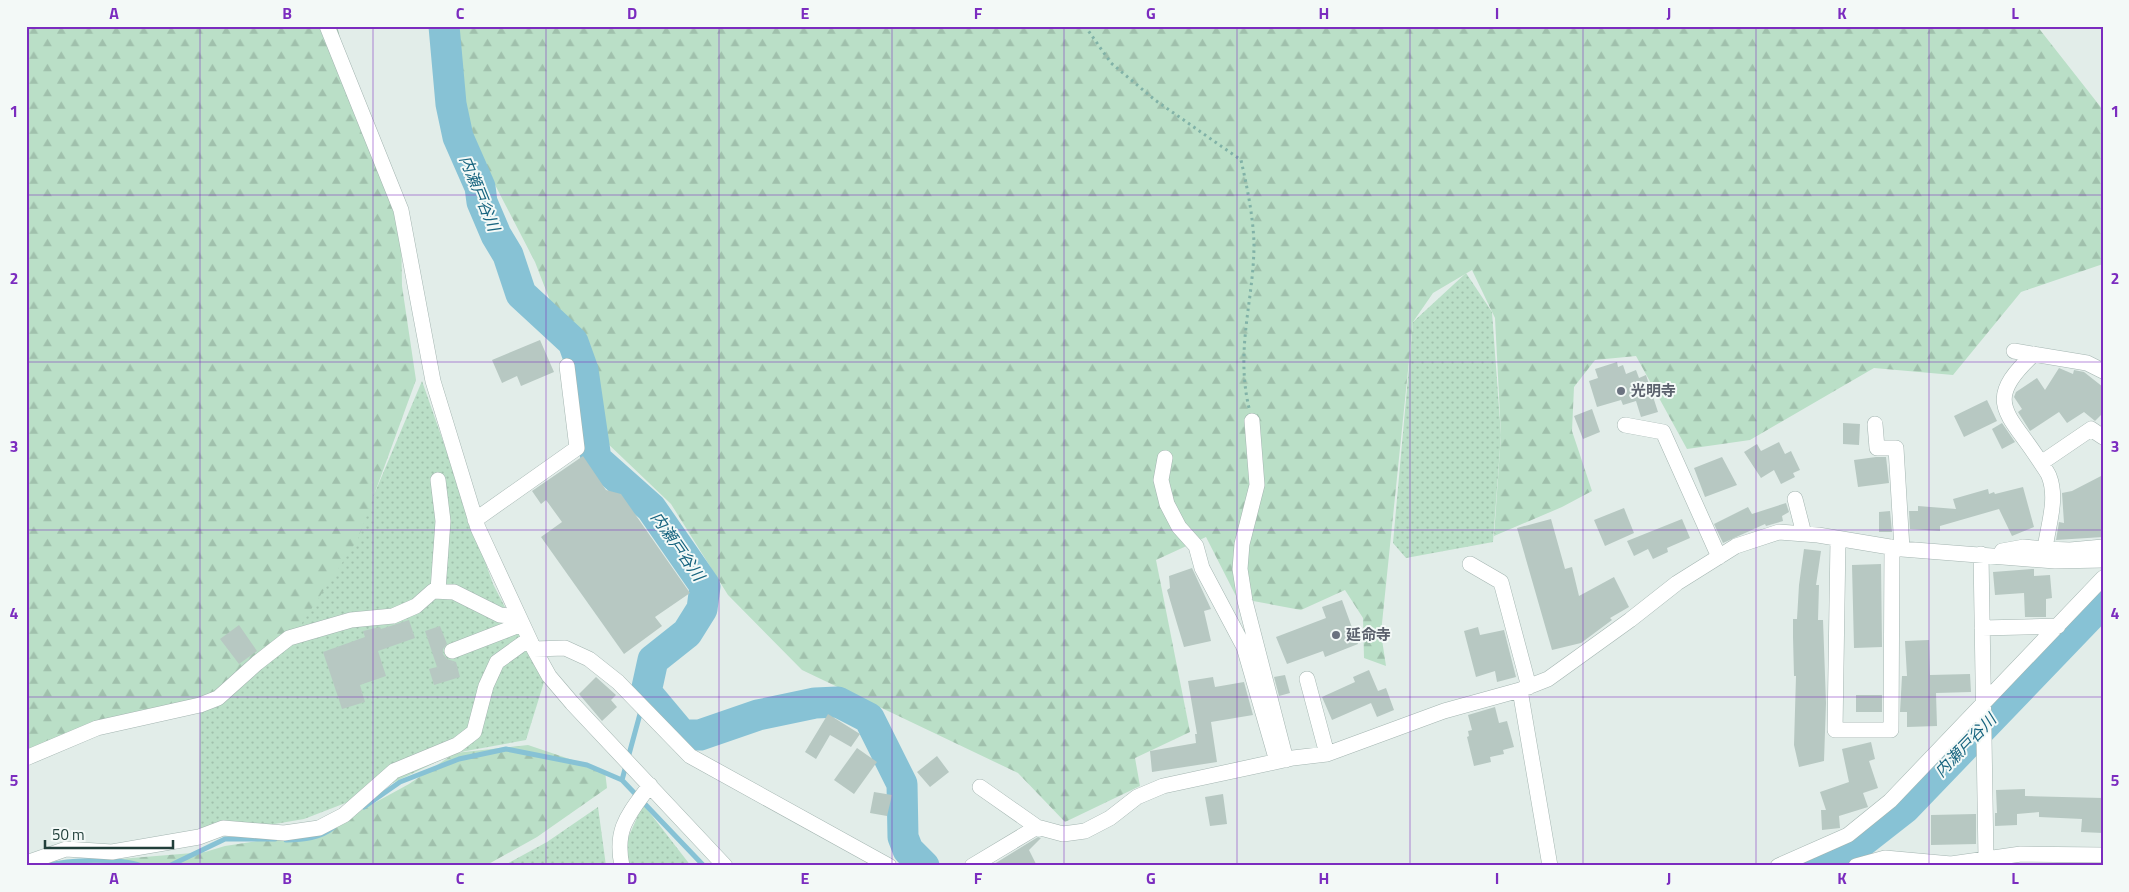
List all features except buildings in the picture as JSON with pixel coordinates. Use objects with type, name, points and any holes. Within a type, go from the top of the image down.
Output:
[{"type":"street","points":[[327,26],[400,210],[433,381],[475,520],[532,644],[549,676],[637,772],[648,788],[725,866]]},
{"type":"street","points":[[2014,351],[2087,363],[2103,371]]},
{"type":"street","points":[[2034,354],[2008,382],[2004,400],[2010,421],[2049,476],[2053,502],[2045,549]]},
{"type":"street","points":[[475,520],[577,448],[567,366]]},
{"type":"street","points":[[1252,421],[1257,485],[1242,544],[1240,569],[1245,602],[1282,761]]},
{"type":"street","points":[[1838,539],[1835,730],[1891,730],[1897,548],[1896,448],[1877,448],[1875,424]]},
{"type":"street","points":[[1626,425],[1663,432],[1719,557]]},
{"type":"street","points":[[2041,463],[2091,429],[2103,437]]},
{"type":"street","points":[[1165,458],[1162,480],[1167,504],[1179,527],[1196,546],[1202,568],[1244,647],[1282,761]]},
{"type":"street","points":[[438,480],[443,521],[438,590]]},
{"type":"street","points":[[1795,499],[1804,534]]},
{"type":"street","points":[[980,786],[1038,827],[1063,834],[1085,832],[1110,818],[1137,798],[1163,786],[1282,761],[1327,754],[1444,711],[1524,688],[1548,679],[1630,620],[1677,583],[1736,546],[1779,532],[1897,548],[2055,561],[2103,560]]},
{"type":"street","points":[[1998,556],[2003,550],[2024,547],[2070,550],[2103,547]]},
{"type":"street","points":[[1981,554],[1986,859]]},
{"type":"street","points":[[1470,564],[1501,582],[1524,688],[1550,866]]},
{"type":"street","points":[[1778,866],[1848,835],[1890,802],[2103,578]]},
{"type":"street","points":[[26,758],[97,728],[200,705],[218,698],[257,663],[289,638],[352,620],[393,616],[416,606],[433,591],[454,592],[500,615],[521,620]]},
{"type":"street","points":[[452,651],[521,620]]},
{"type":"street","points":[[1982,628],[2058,626]]},
{"type":"street","points":[[26,863],[66,849],[112,852],[199,837],[223,828],[284,833],[319,828],[344,814],[394,771],[457,745],[474,732],[486,686],[497,662],[532,644],[565,648],[589,659],[618,682],[690,756],[889,866]]},
{"type":"street","points":[[1307,679],[1327,754]]},
{"type":"street","points":[[622,866],[619,841],[628,814],[648,788]]},
{"type":"street","points":[[972,866],[1038,827]]},
{"type":"street","points":[[1856,866],[1885,858],[1951,864],[2021,854],[2045,860],[2103,855]]},
{"type":"path","points":[[1084,26],[1111,63],[1155,100],[1241,160],[1250,199],[1254,243],[1243,341],[1243,366],[1252,421]]},
{"type":"green space","points":[[26,26],[337,26],[373,160],[401,223],[402,286],[416,380],[358,539],[300,626],[200,712],[26,750]]},
{"type":"green space","points":[[445,26],[2037,26],[2103,110],[2103,264],[2021,292],[1953,375],[1874,368],[1750,440],[1687,449],[1636,356],[1595,360],[1574,387],[1572,431],[1592,491],[1562,507],[1494,536],[1501,435],[1495,318],[1472,270],[1433,293],[1413,322],[1381,633],[1386,666],[1364,658],[1363,618],[1345,590],[1301,610],[1237,598],[1206,537],[1156,560],[1190,732],[1135,758],[1140,786],[1065,822],[1018,773],[802,670],[728,595],[671,504],[604,440],[535,262],[462,121]]},
{"type":"green space","points":[[1466,273],[1492,312],[1501,435],[1493,542],[1406,558],[1393,543],[1413,322]]},
{"type":"green space","points":[[422,381],[493,584],[544,682],[526,740],[455,753],[374,792],[304,819],[199,837],[200,705],[373,497]]},
{"type":"green space","points":[[528,745],[605,771],[607,788],[537,837],[485,866],[63,866],[83,862],[205,852],[225,846],[323,831],[409,784],[455,753]]},
{"type":"green space","points":[[643,804],[691,866],[627,866],[625,845]]},
{"type":"green space","points":[[598,807],[606,866],[503,866],[547,842]]},
{"type":"waterway","name":"内瀬戸谷川","points":[[444,26],[451,104],[458,137],[480,187],[482,202],[496,235],[508,255],[521,294],[573,342],[583,370],[596,459],[651,508],[705,586],[702,609],[687,633],[653,660],[646,692],[682,735],[700,735],[758,715],[815,703],[838,702],[869,718],[902,784],[903,837],[908,850],[924,866]]},
{"type":"waterway","name":"内瀬戸谷川","points":[[1810,866],[1859,844],[1905,808],[2103,602]]},
{"type":"waterway","points":[[364,807],[400,782],[459,759],[506,749],[587,765],[622,780],[646,692]]},
{"type":"waterway","points":[[622,780],[704,866]]},
{"type":"waterway","points":[[286,840],[312,838],[334,827]]},
{"type":"waterway","points":[[169,866],[225,839],[275,839]]},
{"type":"waterway","points":[[46,866],[94,860],[132,863],[142,866]]},
{"type":"place","name":"光明寺","points":[[1621,391]]},
{"type":"place","name":"延命寺","points":[[1336,635]]}]
